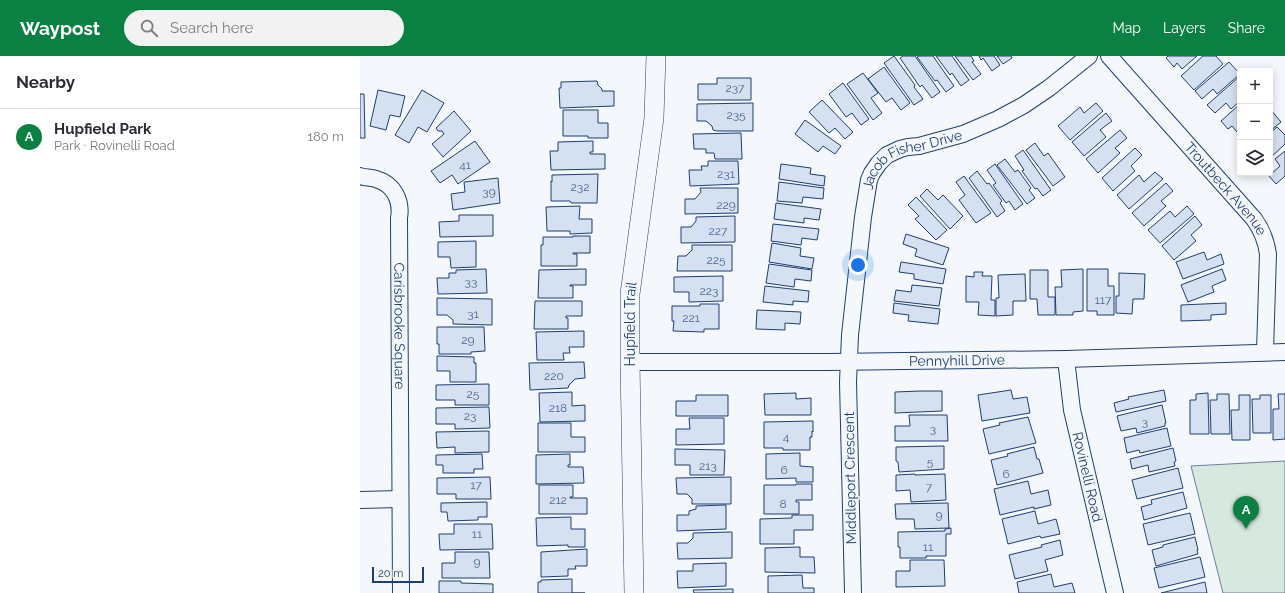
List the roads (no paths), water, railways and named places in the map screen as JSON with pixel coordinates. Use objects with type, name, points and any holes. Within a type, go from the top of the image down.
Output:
[{"type":"street","name":"Hupfield Trail","points":[[634,593],[630,294],[654,118],[656,56]]},
{"type":"street","name":"Jacob Fisher Drive","points":[[849,362],[850,335],[863,218],[869,180],[879,163],[887,155],[900,149],[919,146],[963,134],[998,119],[1024,105],[1049,88],[1089,56]]},
{"type":"street","name":"Troutbeck Avenue","points":[[1109,56],[1254,219],[1261,229],[1266,241],[1268,254],[1265,352]]},
{"type":"street","name":"Carisbrooke Square","points":[[360,176],[378,179],[388,185],[398,198],[400,207],[401,593]]},
{"type":"street","name":"Pennyhill Drive","points":[[630,362],[849,362],[1066,359],[1285,352]]},
{"type":"street","name":"Rovinelli Road","points":[[1066,359],[1072,410],[1115,593]]},
{"type":"street","name":"Middleport Crescent","points":[[849,362],[848,382],[853,593]]},
{"type":"street","points":[[360,500],[400,499]]},
{"type":"place","name":"Hupfield Park","points":[[1246,529]]}]
